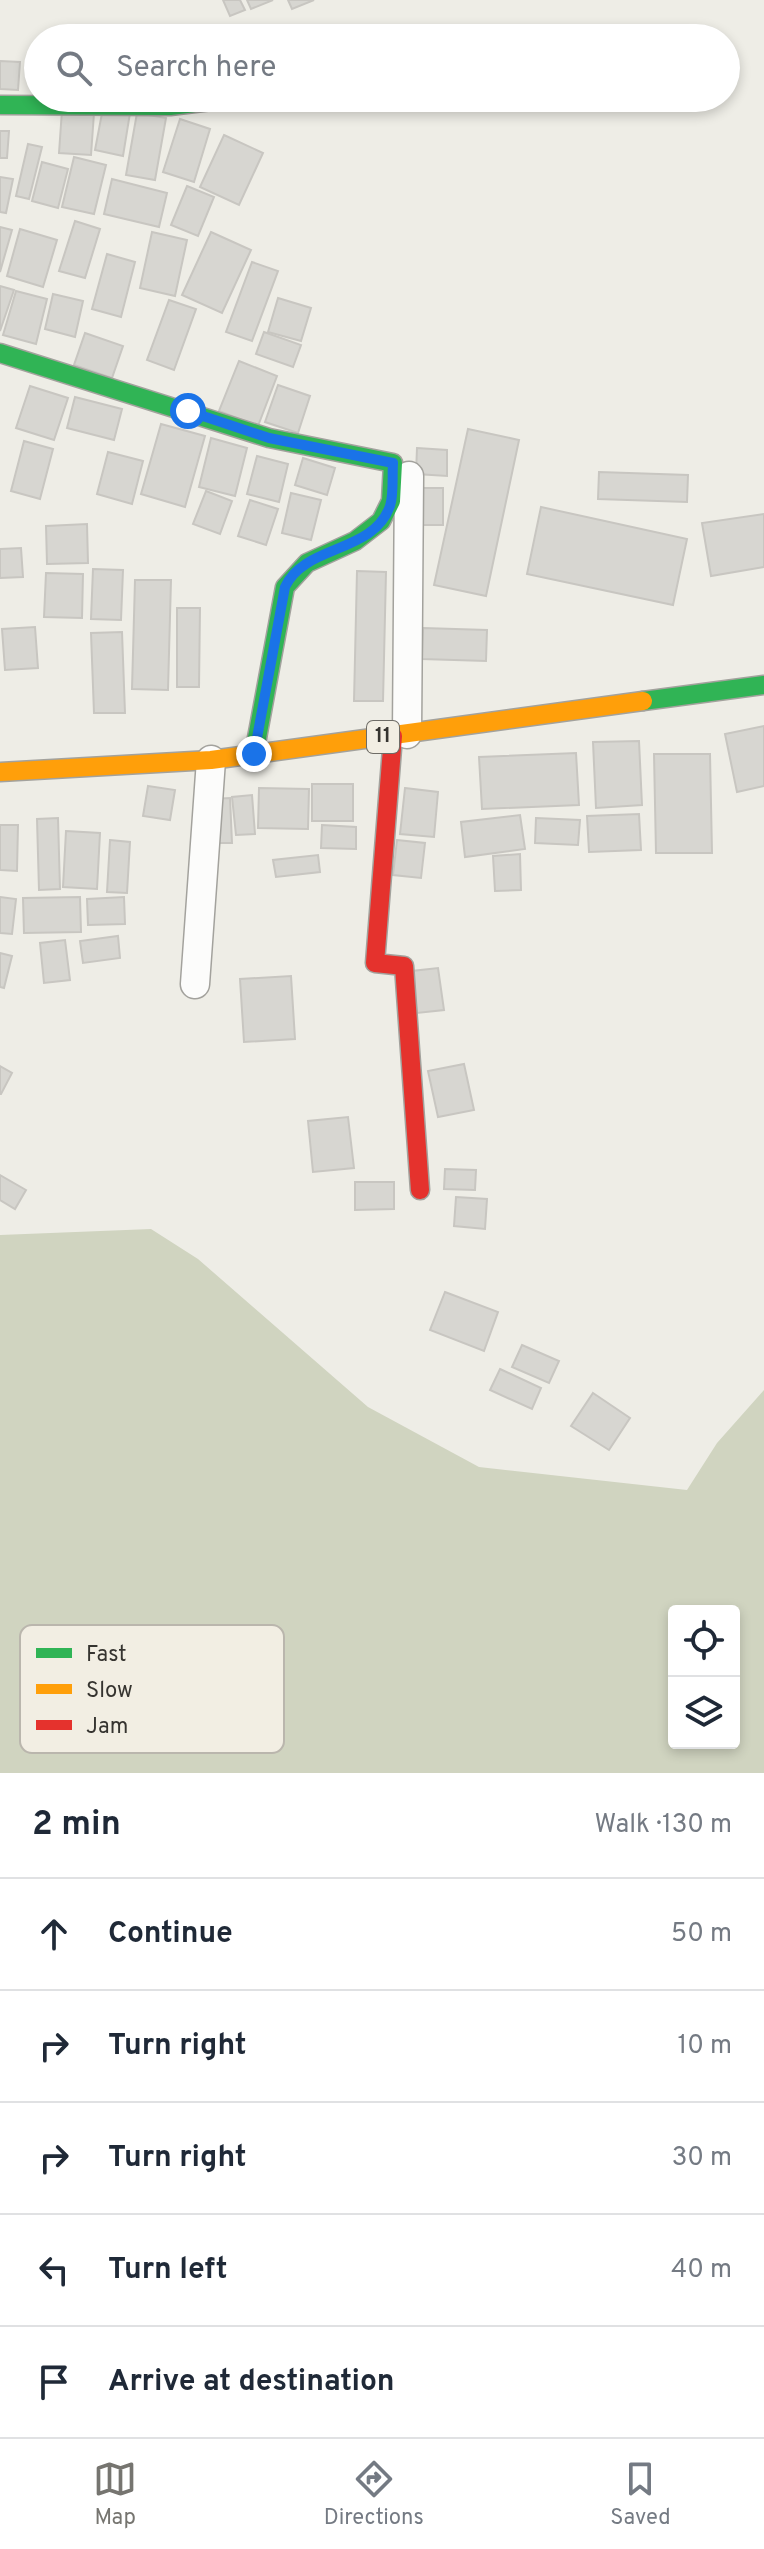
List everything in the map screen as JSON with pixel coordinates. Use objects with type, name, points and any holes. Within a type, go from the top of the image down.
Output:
[{"type":"main road","points":[[0,105],[24,105]]},
{"type":"main road","points":[[0,353],[269,438],[393,463],[391,504],[383,520],[344,548],[302,565],[285,587],[254,754]]},
{"type":"main road","name":"11","points":[[0,772],[211,760],[764,685]]},
{"type":"main road","points":[[400,735],[375,963],[377,966],[397,963],[404,966],[420,1190]]},
{"type":"street","points":[[393,463],[406,466],[409,471],[400,735]]},
{"type":"street","points":[[195,984],[211,760]]},
{"type":"green space","points":[[151,1229],[198,1259],[368,1407],[479,1467],[687,1490],[717,1443],[764,1390],[764,1773],[0,1773],[0,1235]]},
{"type":"building","points":[[223,0],[240,0],[245,10],[230,16]]},
{"type":"building","points":[[247,0],[273,0],[251,9]]},
{"type":"building","points":[[288,0],[314,0],[292,9]]},
{"type":"building","points":[[0,61],[20,62],[18,90],[0,89]]},
{"type":"building","points":[[62,112],[94,113],[91,155],[59,153]]},
{"type":"building","points":[[102,112],[130,113],[123,156],[95,150]]},
{"type":"building","points":[[137,113],[166,118],[155,180],[126,175]]},
{"type":"building","points":[[180,119],[210,129],[194,182],[163,172]]},
{"type":"building","points":[[0,131],[9,131],[7,158],[0,158]]},
{"type":"building","points":[[224,135],[263,153],[239,205],[200,187]]},
{"type":"building","points":[[28,144],[42,147],[29,199],[16,196]]},
{"type":"building","points":[[74,157],[106,165],[94,214],[62,207]]},
{"type":"building","points":[[42,162],[68,169],[58,208],[32,201]]},
{"type":"building","points":[[0,177],[13,179],[6,213],[0,212]]},
{"type":"building","points":[[112,179],[167,193],[159,227],[104,214]]},
{"type":"building","points":[[187,186],[214,197],[198,236],[171,225]]},
{"type":"building","points":[[75,221],[100,229],[85,278],[59,271]]},
{"type":"building","points":[[0,227],[12,230],[0,272]]},
{"type":"building","points":[[20,229],[57,240],[43,287],[7,276]]},
{"type":"building","points":[[152,232],[187,240],[175,296],[140,288]]},
{"type":"building","points":[[211,232],[251,250],[222,313],[182,295]]},
{"type":"building","points":[[107,254],[135,262],[121,317],[92,309]]},
{"type":"building","points":[[252,262],[278,271],[252,341],[226,332]]},
{"type":"building","points":[[0,286],[14,290],[0,331]]},
{"type":"building","points":[[16,291],[47,299],[36,344],[3,335]]},
{"type":"building","points":[[53,294],[83,301],[75,337],[45,329]]},
{"type":"building","points":[[278,298],[311,308],[301,341],[268,332]]},
{"type":"building","points":[[169,300],[196,309],[174,370],[147,360]]},
{"type":"building","points":[[264,332],[301,345],[293,367],[256,354]]},
{"type":"building","points":[[85,333],[123,346],[112,378],[74,365]]},
{"type":"building","points":[[239,361],[277,376],[258,426],[219,411]]},
{"type":"building","points":[[278,385],[310,396],[298,433],[265,422]]},
{"type":"building","points":[[30,386],[68,398],[54,440],[16,428]]},
{"type":"building","points":[[75,397],[122,409],[114,440],[67,428]]},
{"type":"building","points":[[161,424],[205,436],[185,507],[141,494]]},
{"type":"building","points":[[468,429],[519,440],[486,596],[434,585]]},
{"type":"building","points":[[211,438],[247,448],[235,496],[199,487]]},
{"type":"building","points":[[24,441],[53,449],[40,499],[11,491]]},
{"type":"building","points":[[417,448],[447,450],[447,476],[416,474]]},
{"type":"building","points":[[108,452],[143,461],[132,504],[97,494]]},
{"type":"building","points":[[257,456],[288,464],[279,502],[247,494]]},
{"type":"building","points":[[303,458],[335,468],[327,495],[295,485]]},
{"type":"building","points":[[599,472],[688,475],[687,502],[598,499]]},
{"type":"building","points":[[416,488],[443,488],[443,525],[416,525]]},
{"type":"building","points":[[206,491],[232,501],[220,534],[193,524]]},
{"type":"building","points":[[291,493],[321,500],[311,540],[282,533]]},
{"type":"building","points":[[250,500],[278,509],[266,545],[238,536]]},
{"type":"building","points":[[541,507],[687,539],[673,605],[527,574]]},
{"type":"building","points":[[764,514],[764,567],[711,576],[702,523]]},
{"type":"building","points":[[87,524],[88,563],[47,564],[46,526]]},
{"type":"building","points":[[21,548],[23,577],[0,578],[0,549]]},
{"type":"building","points":[[93,569],[123,570],[121,620],[91,619]]},
{"type":"building","points":[[357,571],[386,572],[383,701],[354,701]]},
{"type":"building","points":[[46,573],[83,574],[82,618],[44,617]]},
{"type":"building","points":[[135,580],[171,580],[168,690],[132,689]]},
{"type":"building","points":[[177,608],[200,608],[199,687],[177,687]]},
{"type":"building","points":[[35,627],[38,668],[5,670],[2,629]]},
{"type":"building","points":[[423,628],[487,630],[486,661],[422,659]]},
{"type":"building","points":[[122,632],[125,713],[94,713],[91,633]]},
{"type":"building","points":[[764,726],[764,786],[737,792],[725,734]]},
{"type":"building","points":[[639,741],[642,805],[596,808],[593,742]]},
{"type":"building","points":[[576,753],[579,805],[482,809],[479,757]]},
{"type":"building","points":[[654,754],[710,754],[712,853],[656,853]]},
{"type":"building","points":[[312,784],[353,784],[353,821],[312,821]]},
{"type":"building","points":[[148,786],[175,790],[170,820],[143,816]]},
{"type":"building","points":[[259,788],[309,789],[308,829],[258,828]]},
{"type":"building","points":[[405,788],[438,792],[434,837],[400,834]]},
{"type":"building","points":[[252,795],[255,834],[236,835],[232,797]]},
{"type":"building","points":[[230,798],[232,843],[214,843],[211,799]]},
{"type":"building","points":[[639,814],[641,850],[589,852],[587,816]]},
{"type":"building","points":[[520,815],[525,849],[465,857],[461,822]]},
{"type":"building","points":[[58,818],[60,889],[39,890],[37,819]]},
{"type":"building","points":[[536,818],[580,820],[578,845],[535,843]]},
{"type":"building","points":[[0,825],[18,825],[17,871],[0,870]]},
{"type":"building","points":[[322,825],[356,827],[356,849],[321,848]]},
{"type":"building","points":[[66,831],[100,833],[97,889],[63,887]]},
{"type":"building","points":[[110,840],[130,842],[127,893],[107,892]]},
{"type":"building","points":[[397,840],[425,843],[421,878],[393,875]]},
{"type":"building","points":[[520,854],[521,890],[495,891],[493,856]]},
{"type":"building","points":[[318,855],[320,872],[276,877],[273,860]]},
{"type":"building","points":[[0,897],[16,899],[12,934],[0,933]]},
{"type":"building","points":[[80,897],[81,932],[24,933],[23,898]]},
{"type":"building","points":[[124,897],[125,924],[88,925],[87,899]]},
{"type":"building","points":[[118,936],[120,958],[83,963],[80,941]]},
{"type":"building","points":[[65,940],[70,980],[44,983],[40,943]]},
{"type":"building","points":[[0,953],[12,956],[4,988],[0,987]]},
{"type":"building","points":[[438,968],[444,1010],[417,1013],[412,971]]},
{"type":"building","points":[[291,976],[295,1039],[244,1042],[240,979]]},
{"type":"building","points":[[464,1064],[474,1110],[438,1117],[428,1071]]},
{"type":"building","points":[[0,1066],[12,1073],[1,1094],[0,1094]]},
{"type":"building","points":[[348,1117],[354,1168],[313,1172],[308,1121]]},
{"type":"building","points":[[445,1169],[476,1170],[475,1190],[444,1189]]},
{"type":"building","points":[[0,1175],[26,1190],[15,1209],[0,1200]]},
{"type":"building","points":[[355,1182],[394,1182],[394,1209],[355,1210]]},
{"type":"building","points":[[456,1197],[487,1199],[485,1229],[454,1226]]},
{"type":"building","points":[[445,1292],[498,1312],[484,1351],[430,1330]]},
{"type":"building","points":[[522,1345],[559,1361],[549,1383],[512,1367]]},
{"type":"building","points":[[500,1369],[541,1388],[532,1409],[490,1390]]},
{"type":"building","points":[[593,1393],[630,1418],[609,1450],[571,1426]]},
{"type":"traffic: fast","points":[[0,105],[24,105]]},
{"type":"traffic: fast","points":[[0,353],[269,438],[393,463],[391,501],[381,521],[355,541],[307,563],[285,587],[254,754]]},
{"type":"traffic: fast","points":[[643,701],[764,685]]},
{"type":"traffic: slow","points":[[0,772],[211,760],[643,701]]},
{"type":"traffic: jam","points":[[393,736],[375,963],[404,966],[420,1190]]},
{"type":"route","points":[[188,411],[269,438],[393,463],[391,504],[383,520],[369,533],[344,548],[302,565],[290,576],[285,587],[254,754]]}]
